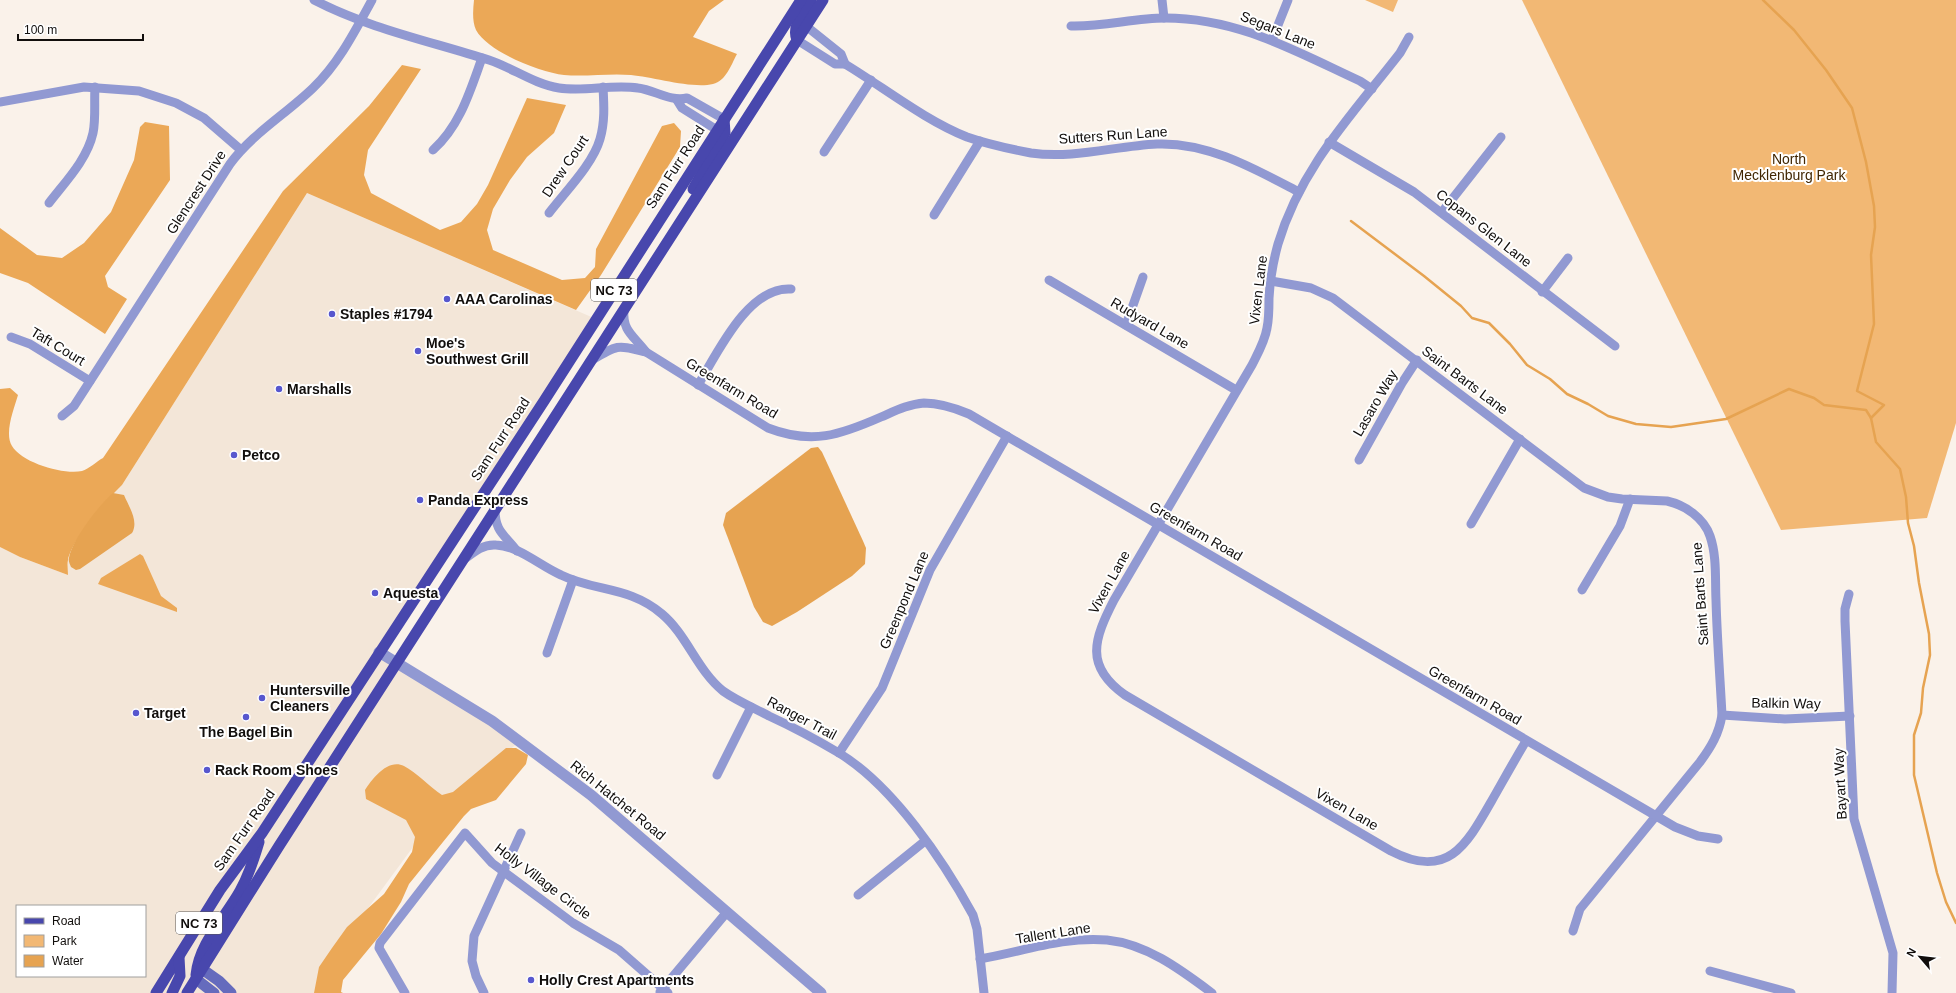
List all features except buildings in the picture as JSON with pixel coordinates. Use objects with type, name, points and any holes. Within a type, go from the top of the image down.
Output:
[{"type":"main road","name":"Sam Furr Road","points":[[156,993],[220,890],[262,833],[544,401],[801,0]]},
{"type":"main road","points":[[797,40],[795,31],[797,25],[811,0]]},
{"type":"main road","name":"NC 73","points":[[187,993],[589,362],[823,0]]},
{"type":"main road","points":[[653,263],[703,169],[725,133],[724,119]]},
{"type":"main road","points":[[214,993],[196,980],[199,957],[240,890],[253,862],[262,833]]},
{"type":"main road","points":[[172,993],[180,976],[179,957]]},
{"type":"main road","points":[[202,969],[219,981],[231,993]]},
{"type":"street","points":[[314,0],[360,22],[498,63],[535,81],[559,88],[639,88],[677,100],[687,98],[724,119]]},
{"type":"street","name":"Glencrest Drive","points":[[62,416],[74,406],[218,181],[241,150],[300,100],[325,76],[345,47],[372,0]]},
{"type":"street","points":[[1162,0],[1164,18]]},
{"type":"street","points":[[1272,40],[1288,0]]},
{"type":"street","name":"Segars Lane","points":[[1071,26],[1091,26],[1164,18],[1191,19],[1234,27],[1272,40],[1360,81],[1372,89]]},
{"type":"street","name":"Sutters Run Lane","points":[[806,26],[841,54],[845,64]]},
{"type":"street","name":"Vixen Lane","points":[[1409,37],[1400,53],[1329,142],[1299,192],[1278,244],[1271,281],[1268,327],[1264,340],[1252,365],[1236,390],[1159,525],[1124,581],[1101,624],[1096,649],[1099,662],[1108,681],[1125,695],[1391,851],[1413,860],[1425,862],[1446,858],[1464,844],[1526,741]]},
{"type":"street","name":"Sutters Run Lane","points":[[797,40],[835,64],[845,64],[938,122],[967,137],[980,141],[1010,149],[1054,154],[1081,154],[1156,144],[1192,146],[1213,152],[1299,192]]},
{"type":"street","points":[[433,150],[446,138],[457,120],[469,94],[482,58]]},
{"type":"street","points":[[824,152],[871,80]]},
{"type":"street","points":[[0,102],[74,88],[95,87],[139,92],[176,103],[204,118],[241,150]]},
{"type":"street","points":[[49,203],[77,166],[90,145],[94,126],[95,87]]},
{"type":"street","name":"Drew Court","points":[[549,213],[589,160],[600,140],[605,109],[603,87]]},
{"type":"street","points":[[677,100],[682,108],[717,130]]},
{"type":"street","points":[[1442,212],[1501,137]]},
{"type":"street","points":[[934,215],[980,141]]},
{"type":"street","name":"Copans Glen Lane","points":[[1329,142],[1395,180],[1442,212],[1542,292],[1615,346]]},
{"type":"street","points":[[1542,292],[1568,258]]},
{"type":"street","points":[[1126,325],[1143,277]]},
{"type":"street","name":"Rudyard Lane","points":[[1049,280],[1236,390]]},
{"type":"street","name":"Saint Barts Lane","points":[[1271,281],[1296,285],[1322,292],[1356,314],[1584,488],[1608,496],[1676,503],[1697,517],[1705,526],[1710,536],[1714,571],[1722,716],[1720,726],[1711,748],[1580,909],[1573,931]]},
{"type":"street","points":[[698,385],[746,312],[771,292],[791,289]]},
{"type":"street","name":"Greenfarm Road","points":[[624,308],[623,320],[625,328],[646,352]]},
{"type":"street","name":"Taft Court","points":[[11,337],[30,344],[90,381]]},
{"type":"street","name":"Greenfarm Road","points":[[589,362],[606,352],[621,346],[646,352],[768,428],[788,435],[801,437],[837,435],[900,408],[925,403],[944,405],[969,414],[1526,741],[1655,815],[1685,831],[1718,839]]},
{"type":"street","name":"Lasaro Way","points":[[1359,460],[1402,383],[1417,360]]},
{"type":"street","name":"Greenpond Lane","points":[[839,753],[882,688],[930,570],[1007,436]]},
{"type":"street","points":[[1471,524],[1520,439]]},
{"type":"street","points":[[1582,590],[1620,526],[1630,499]]},
{"type":"street","name":"Ranger Trail","points":[[495,509],[495,521],[499,532],[517,551]]},
{"type":"street","name":"Ranger Trail","points":[[463,560],[487,546],[501,546],[517,551],[543,566],[573,580],[623,592],[648,604],[671,623],[712,680],[724,691],[751,707],[839,753],[865,773],[882,788],[926,841],[973,915],[977,929],[984,993]]},
{"type":"street","points":[[547,653],[573,580]]},
{"type":"street","name":"Bayart Way","points":[[1849,594],[1845,609],[1845,622],[1850,716],[1852,801],[1854,819],[1893,953],[1892,993]]},
{"type":"street","name":"Rich Hatchet Road","points":[[380,652],[492,721],[542,757],[636,832],[821,993]]},
{"type":"street","points":[[717,775],[751,707]]},
{"type":"street","name":"Balkin Way","points":[[1722,716],[1785,719],[1850,716]]},
{"type":"street","name":"Holly Village Circle","points":[[405,993],[379,948],[380,943],[465,833],[492,863],[568,920],[619,950],[663,991]]},
{"type":"street","points":[[484,993],[474,969],[472,944],[477,928],[521,833]]},
{"type":"street","points":[[858,895],[926,841]]},
{"type":"street","points":[[663,991],[727,912]]},
{"type":"street","name":"Tallent Lane","points":[[980,959],[1066,942],[1109,940],[1132,946],[1176,966],[1212,993]]},
{"type":"street","points":[[1710,971],[1791,993]]},
{"type":"shaded area","points":[[474,0],[724,0],[709,11],[693,37],[737,54],[728,72],[721,80],[713,84],[704,85],[684,84],[631,75],[564,75],[554,73],[516,60],[491,46],[482,38],[476,30],[474,23]]},
{"type":"shaded area","points":[[402,65],[421,69],[368,150],[364,175],[371,193],[440,230],[461,222],[477,204],[488,185],[527,98],[566,105],[554,133],[527,157],[510,180],[493,209],[487,230],[493,250],[562,280],[585,278],[595,267],[596,249],[662,126],[674,123],[681,131],[680,147],[601,275],[576,310],[307,193],[122,485],[99,510],[82,532],[68,560],[68,575],[20,557],[0,547],[0,389],[10,388],[18,395],[10,421],[9,435],[12,446],[25,458],[44,466],[74,472],[85,470],[103,458],[283,191],[369,106]]},
{"type":"shaded area","points":[[145,122],[169,126],[170,180],[105,276],[108,287],[127,299],[105,334],[28,283],[0,273],[0,228],[37,255],[62,258],[84,243],[111,212],[134,160],[140,127]]},
{"type":"shaded area","points":[[307,193],[596,319],[380,652],[520,741],[441,809],[324,968],[329,993],[0,993],[0,547],[20,557],[68,575],[68,560],[109,497],[122,485]]},
{"type":"shaded area","points":[[140,554],[143,556],[161,596],[177,608],[177,612],[98,584],[101,578]]},
{"type":"shaded area","points":[[506,748],[516,748],[528,755],[526,764],[496,800],[471,809],[464,816],[409,884],[401,902],[381,934],[343,980],[341,992],[343,993],[314,993],[319,967],[332,948],[347,927],[384,894],[412,852],[415,837],[406,820],[366,799],[365,790],[372,780],[386,767],[398,764],[413,772],[442,795],[453,792]]},
{"type":"green space","points":[[1365,0],[1398,0],[1393,12]]},
{"type":"green space","name":"North Mecklenburg Park","points":[[1522,0],[1956,0],[1956,423],[1927,518],[1781,530]]},
{"type":"water","points":[[818,447],[822,452],[866,548],[865,564],[852,576],[797,612],[772,626],[763,622],[754,607],[723,525],[726,513],[811,448]]},
{"type":"water","points":[[113,493],[124,495],[131,509],[134,519],[134,528],[132,533],[80,569],[76,570],[71,567],[69,560],[75,542],[94,514]]},
{"type":"waterway","points":[[1763,0],[1794,30],[1826,70],[1852,108],[1866,162],[1874,206],[1875,227],[1871,255],[1874,324],[1857,391],[1884,405],[1871,418]]},
{"type":"waterway","points":[[1351,221],[1424,276],[1461,306],[1472,318],[1489,323],[1510,344],[1527,365],[1550,379],[1567,394],[1608,416],[1636,424],[1671,427],[1726,419],[1789,389],[1814,398],[1824,405],[1866,410],[1871,418],[1876,442],[1900,469],[1906,497],[1908,523],[1914,546],[1919,583],[1929,634],[1930,655],[1923,688],[1921,713],[1914,735],[1914,775],[1937,873],[1946,902],[1956,923]]},
{"type":"place","name":"AAA Carolinas","points":[[447,299]]},
{"type":"place","name":"Staples #1794","points":[[332,314]]},
{"type":"place","name":"Moe's Southwest Grill","points":[[418,351]]},
{"type":"place","name":"Marshalls","points":[[279,389]]},
{"type":"place","name":"Petco","points":[[234,455]]},
{"type":"place","name":"Panda Express","points":[[420,500]]},
{"type":"place","name":"Aquesta","points":[[375,593]]},
{"type":"place","name":"Huntersville Cleaners","points":[[262,698]]},
{"type":"place","name":"Target","points":[[136,713]]},
{"type":"place","name":"The Bagel Bin","points":[[246,717]]},
{"type":"place","name":"Rack Room Shoes","points":[[207,770]]},
{"type":"place","name":"Holly Crest Apartments","points":[[531,980]]}]
